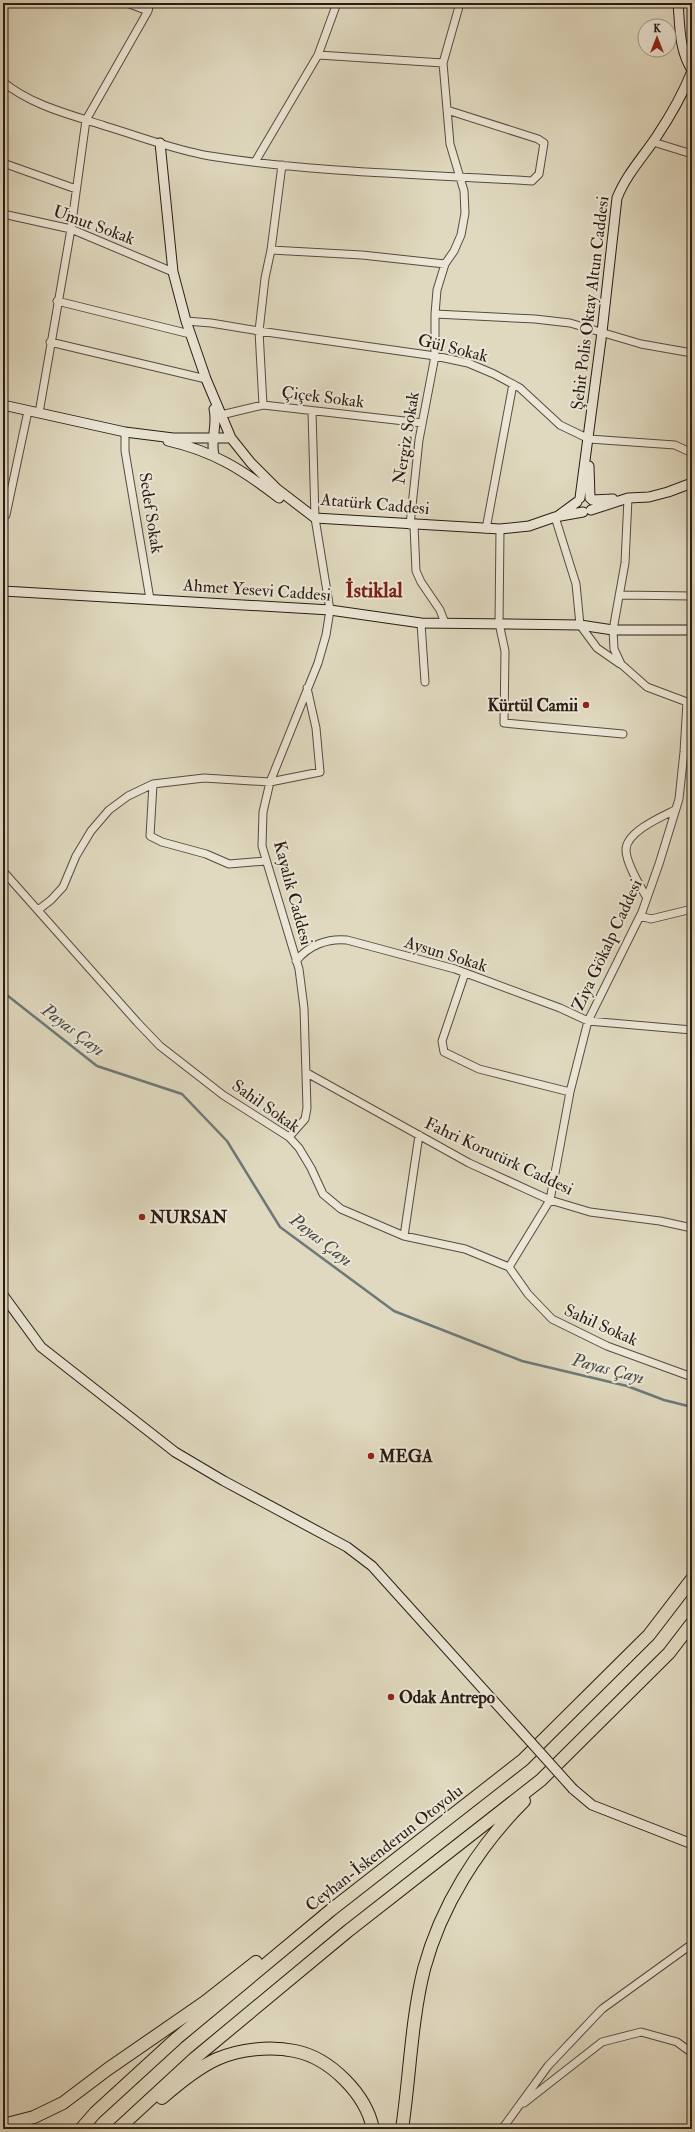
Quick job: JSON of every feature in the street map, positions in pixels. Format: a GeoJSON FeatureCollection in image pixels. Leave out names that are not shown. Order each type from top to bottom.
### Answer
{"type":"FeatureCollection","features":[{"type":"Feature","properties":{"kind":"highway","name":"Ceyhan-İskenderun Otoyolu"},"geometry":{"type":"LineString","coordinates":[[81,2129],[95,2113],[177,2038],[331,1910],[523,1760],[648,1635],[692,1579]]}},
{"type":"Feature","properties":{"kind":"highway"},"geometry":{"type":"LineString","coordinates":[[402,2129],[414,2026],[424,1970],[438,1930],[455,1894],[474,1862],[494,1834],[669,1653],[692,1623]]}},
{"type":"Feature","properties":{"kind":"highway"},"geometry":{"type":"LineString","coordinates":[[118,2129],[195,2058],[335,1941],[541,1780],[622,1701]]}},
{"type":"Feature","properties":{"kind":"highway"},"geometry":{"type":"LineString","coordinates":[[3,2125],[34,2117],[63,2103],[108,2069],[205,2002],[263,1956],[331,1910]]}},
{"type":"Feature","properties":{"kind":"highway"},"geometry":{"type":"LineString","coordinates":[[126,2129],[169,2092],[216,2059],[241,2052],[270,2048],[296,2051],[307,2055],[318,2060],[339,2075],[359,2096],[373,2129]]}},
{"type":"Feature","properties":{"kind":"street"},"geometry":{"type":"LineString","coordinates":[[127,3],[148,11]]}},
{"type":"Feature","properties":{"kind":"street"},"geometry":{"type":"LineString","coordinates":[[39,413],[57,301],[71,229],[86,120],[148,11],[150,3]]}},
{"type":"Feature","properties":{"kind":"street"},"geometry":{"type":"LineString","coordinates":[[255,162],[318,55],[337,3]]}},
{"type":"Feature","properties":{"kind":"street"},"geometry":{"type":"LineString","coordinates":[[318,55],[443,63],[460,3]]}},
{"type":"Feature","properties":{"kind":"street"},"geometry":{"type":"LineString","coordinates":[[678,3],[681,40],[685,59],[692,70]]}},
{"type":"Feature","properties":{"kind":"street","name":"Nergiz Sokak"},"geometry":{"type":"LineString","coordinates":[[443,63],[451,154],[461,176],[465,202],[461,235],[454,251],[445,264],[437,290],[435,314],[435,356],[422,423],[412,525],[416,572],[440,610],[445,624]]}},
{"type":"Feature","properties":{"kind":"street","name":"Şehit Polis Oktay Altun Caddesi"},"geometry":{"type":"LineString","coordinates":[[579,500],[589,439],[617,198],[623,183],[653,142],[683,94],[692,70]]}},
{"type":"Feature","properties":{"kind":"street"},"geometry":{"type":"LineString","coordinates":[[3,82],[17,93],[47,108],[160,143],[208,156],[282,165],[532,181],[539,174],[544,143],[538,139],[447,110]]}},
{"type":"Feature","properties":{"kind":"street"},"geometry":{"type":"LineString","coordinates":[[653,142],[692,154]]}},
{"type":"Feature","properties":{"kind":"street"},"geometry":{"type":"LineString","coordinates":[[160,143],[173,272],[186,321],[207,383],[216,424],[214,455]]}},
{"type":"Feature","properties":{"kind":"street"},"geometry":{"type":"LineString","coordinates":[[3,163],[76,189]]}},
{"type":"Feature","properties":{"kind":"street"},"geometry":{"type":"LineString","coordinates":[[263,405],[259,331],[264,278],[271,250],[282,165]]}},
{"type":"Feature","properties":{"kind":"street","name":"Umut Sokak"},"geometry":{"type":"LineString","coordinates":[[3,214],[71,229],[173,272]]}},
{"type":"Feature","properties":{"kind":"street"},"geometry":{"type":"LineString","coordinates":[[271,250],[362,255],[445,264]]}},
{"type":"Feature","properties":{"kind":"street"},"geometry":{"type":"LineString","coordinates":[[57,301],[190,334]]}},
{"type":"Feature","properties":{"kind":"street"},"geometry":{"type":"LineString","coordinates":[[435,314],[535,319],[570,324],[641,344],[692,353]]}},
{"type":"Feature","properties":{"kind":"street","name":"Gül Sokak"},"geometry":{"type":"LineString","coordinates":[[186,321],[211,323],[435,356],[468,363],[520,388],[560,425],[589,439],[675,445],[692,453]]}},
{"type":"Feature","properties":{"kind":"street"},"geometry":{"type":"LineString","coordinates":[[50,342],[207,383]]}},
{"type":"Feature","properties":{"kind":"street","name":"Atatürk Caddesi"},"geometry":{"type":"LineString","coordinates":[[207,383],[234,442],[251,463],[276,488],[315,518],[412,525],[500,529],[529,526],[555,517],[587,511],[628,498],[649,497],[692,483]]}},
{"type":"Feature","properties":{"kind":"street"},"geometry":{"type":"LineString","coordinates":[[486,528],[513,384]]}},
{"type":"Feature","properties":{"kind":"street"},"geometry":{"type":"LineString","coordinates":[[3,405],[176,443],[214,455],[248,474],[282,500],[315,518]]}},
{"type":"Feature","properties":{"kind":"street","name":"Çiçek Sokak"},"geometry":{"type":"LineString","coordinates":[[221,415],[263,405],[422,423]]}},
{"type":"Feature","properties":{"kind":"street"},"geometry":{"type":"LineString","coordinates":[[3,515],[6,515],[28,411]]}},
{"type":"Feature","properties":{"kind":"street","name":"Kayalık Caddesi"},"geometry":{"type":"LineString","coordinates":[[289,1138],[305,1119],[307,1074],[304,1008],[299,969],[262,846],[263,812],[270,782],[326,635],[330,610],[315,518],[312,411]]}},
{"type":"Feature","properties":{"kind":"street"},"geometry":{"type":"LineString","coordinates":[[125,432],[173,438],[214,438],[234,442],[234,460],[224,461]]}},
{"type":"Feature","properties":{"kind":"street","name":"Sedef Sokak"},"geometry":{"type":"LineString","coordinates":[[125,432],[125,451],[150,599]]}},
{"type":"Feature","properties":{"kind":"street","name":"Şehit Polis Oktay Altun Caddesi"},"geometry":{"type":"LineString","coordinates":[[589,439],[591,499]]}},
{"type":"Feature","properties":{"kind":"street"},"geometry":{"type":"LineString","coordinates":[[621,664],[614,649],[613,630],[625,563],[628,498],[591,499],[585,497],[555,517],[576,584],[580,625],[597,648],[621,664],[647,687],[689,702]]}},
{"type":"Feature","properties":{"kind":"street"},"geometry":{"type":"LineString","coordinates":[[579,500],[579,510],[587,511],[593,506],[591,499]]}},
{"type":"Feature","properties":{"kind":"street"},"geometry":{"type":"LineString","coordinates":[[500,529],[499,623],[505,651],[504,723],[622,734]]}},
{"type":"Feature","properties":{"kind":"street","name":"Ahmet Yesevi Caddesi"},"geometry":{"type":"LineString","coordinates":[[3,591],[330,610],[421,623],[580,625],[613,630],[692,630]]}},
{"type":"Feature","properties":{"kind":"street"},"geometry":{"type":"LineString","coordinates":[[620,595],[692,596]]}},
{"type":"Feature","properties":{"kind":"street"},"geometry":{"type":"LineString","coordinates":[[421,623],[425,682]]}},
{"type":"Feature","properties":{"kind":"street"},"geometry":{"type":"LineString","coordinates":[[38,910],[51,900],[63,887],[76,856],[91,832],[109,810],[128,796],[153,784],[204,778],[270,782],[320,772],[316,728],[307,688]]}},
{"type":"Feature","properties":{"kind":"street","name":"Ziya Gökalp Caddesi"},"geometry":{"type":"LineString","coordinates":[[550,1200],[570,1092],[588,1021],[640,916],[675,810],[682,776],[689,702]]}},
{"type":"Feature","properties":{"kind":"street"},"geometry":{"type":"LineString","coordinates":[[153,784],[150,836],[162,842],[206,854],[229,864],[266,861]]}},
{"type":"Feature","properties":{"kind":"street"},"geometry":{"type":"LineString","coordinates":[[647,898],[635,875],[626,850],[627,842],[638,831],[675,810]]}},
{"type":"Feature","properties":{"kind":"street","name":"Sahil Sokak"},"geometry":{"type":"LineString","coordinates":[[3,871],[160,1046],[223,1095],[289,1138],[299,1148],[307,1161],[323,1194],[341,1209],[404,1236],[465,1249],[509,1268],[528,1294],[552,1319],[607,1346],[692,1377]]}},
{"type":"Feature","properties":{"kind":"street"},"geometry":{"type":"LineString","coordinates":[[640,916],[651,919],[692,909]]}},
{"type":"Feature","properties":{"kind":"street","name":"Aysun Sokak"},"geometry":{"type":"LineString","coordinates":[[296,961],[308,950],[334,939],[364,944],[427,963],[455,969],[560,1008],[588,1021],[692,1030]]}},
{"type":"Feature","properties":{"kind":"street"},"geometry":{"type":"LineString","coordinates":[[465,973],[442,1041],[444,1052],[479,1069],[570,1092]]}},
{"type":"Feature","properties":{"kind":"street","name":"Fahri Korutürk Caddesi"},"geometry":{"type":"LineString","coordinates":[[307,1074],[469,1162],[567,1207],[590,1212],[660,1221],[692,1228]]}},
{"type":"Feature","properties":{"kind":"street"},"geometry":{"type":"LineString","coordinates":[[404,1236],[419,1135]]}},
{"type":"Feature","properties":{"kind":"street"},"geometry":{"type":"LineString","coordinates":[[509,1268],[550,1200]]}},
{"type":"Feature","properties":{"kind":"street"},"geometry":{"type":"LineString","coordinates":[[3,1295],[41,1347],[176,1452],[224,1481],[347,1547],[372,1566],[573,1789],[592,1804],[692,1844]]}},
{"type":"Feature","properties":{"kind":"street"},"geometry":{"type":"LineString","coordinates":[[502,2129],[548,2066],[602,2009],[692,1944]]}},
{"type":"Feature","properties":{"kind":"street"},"geometry":{"type":"LineString","coordinates":[[516,2109],[602,2042],[641,2032],[677,2042],[692,2053]]}},
{"type":"Feature","properties":{"kind":"waterway","name":"Payas Çayı"},"geometry":{"type":"LineString","coordinates":[[3,992],[97,1066],[182,1094],[227,1141],[280,1227],[394,1311],[522,1361],[627,1386],[664,1400],[692,1407]]}},
{"type":"Feature","properties":{"kind":"place","name":"Kürtül Camii"},"geometry":{"type":"Point","coordinates":[586,705]}},
{"type":"Feature","properties":{"kind":"place","name":"NURSAN"},"geometry":{"type":"Point","coordinates":[142,1217]}},
{"type":"Feature","properties":{"kind":"place","name":"MEGA"},"geometry":{"type":"Point","coordinates":[371,1456]}},
{"type":"Feature","properties":{"kind":"place","name":"Odak Antrepo"},"geometry":{"type":"Point","coordinates":[391,1697]}},
{"type":"Feature","properties":{"kind":"district","name":"İstiklal"},"geometry":{"type":"Point","coordinates":[374,590]}}]}
